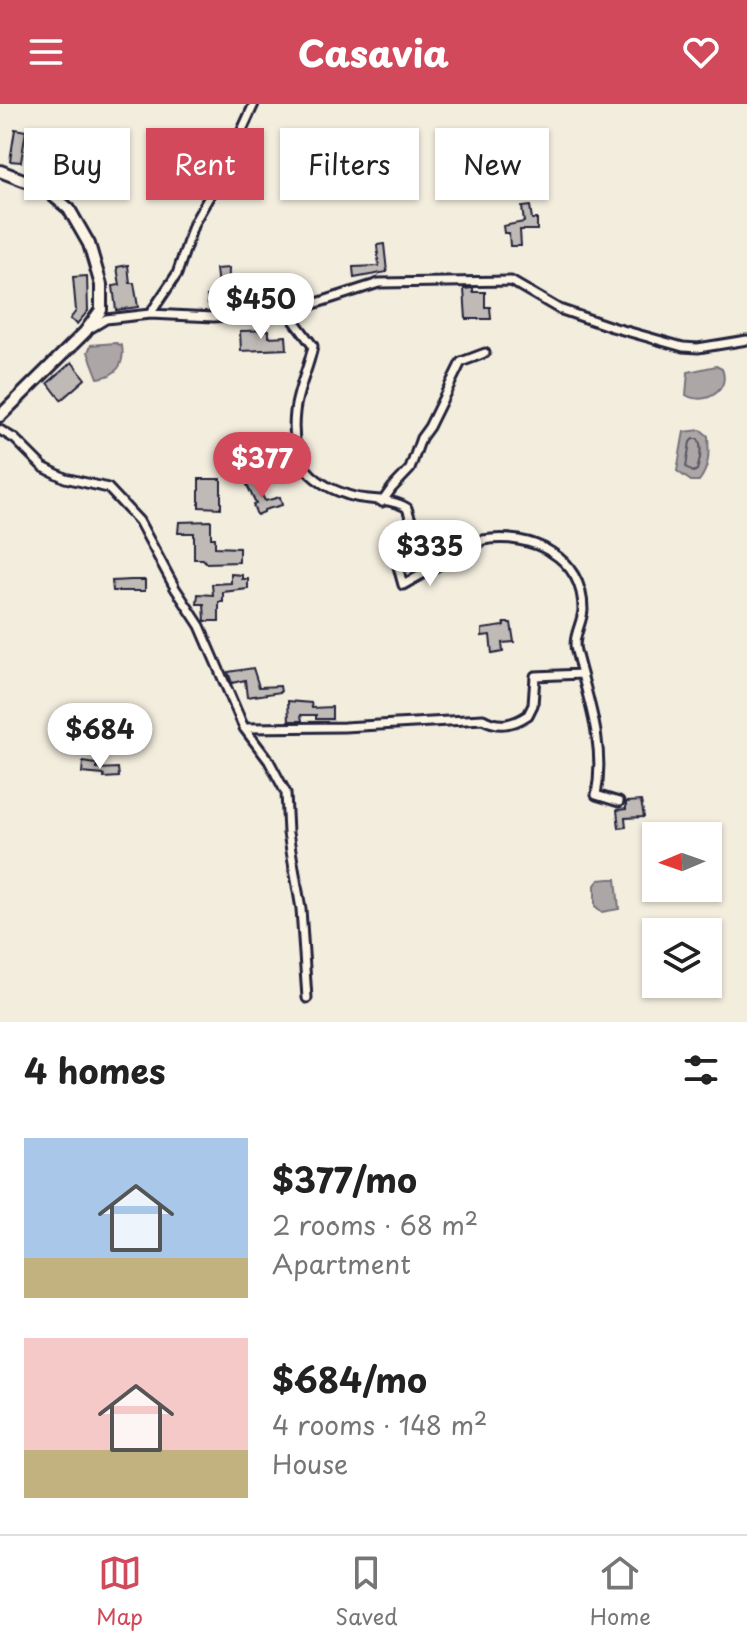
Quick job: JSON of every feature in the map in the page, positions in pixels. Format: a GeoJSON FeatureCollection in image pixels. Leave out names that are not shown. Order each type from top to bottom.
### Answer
{"type":"FeatureCollection","features":[{"type":"Feature","properties":{"kind":"main road"},"geometry":{"type":"LineString","coordinates":[[0,171],[44,188],[69,209],[89,244],[101,285],[101,310],[85,332],[0,416]]}},
{"type":"Feature","properties":{"kind":"street"},"geometry":{"type":"LineString","coordinates":[[150,314],[177,274],[194,223],[234,150],[254,104]]}},
{"type":"Feature","properties":{"kind":"street"},"geometry":{"type":"LineString","coordinates":[[85,332],[106,319],[150,314],[214,317],[287,311],[379,283],[511,281],[559,309],[683,347],[698,348],[747,340]]}},
{"type":"Feature","properties":{"kind":"street"},"geometry":{"type":"LineString","coordinates":[[287,311],[313,346],[295,411],[297,457],[315,480],[349,496],[400,503],[407,508],[411,520],[395,547],[394,555],[403,585],[483,540],[508,537],[563,559],[573,570],[583,612],[574,646],[601,762],[596,795],[619,802]]}},
{"type":"Feature","properties":{"kind":"street"},"geometry":{"type":"LineString","coordinates":[[382,502],[410,469],[421,438],[461,362],[485,353]]}},
{"type":"Feature","properties":{"kind":"street"},"geometry":{"type":"LineString","coordinates":[[0,430],[15,439],[43,467],[65,478],[108,488],[139,521],[175,588],[200,626],[244,728],[269,761],[286,793],[288,833],[301,909],[307,998]]}},
{"type":"Feature","properties":{"kind":"street"},"geometry":{"type":"LineString","coordinates":[[244,728],[344,727],[483,719],[494,725],[507,725],[528,715],[533,705],[535,676],[582,674]]}},
{"type":"Feature","properties":{"kind":"water"},"geometry":{"type":"Polygon","coordinates":[[[116,343],[122,346],[121,364],[115,372],[98,378],[88,352],[91,345],[116,343]]]}},
{"type":"Feature","properties":{"kind":"water"},"geometry":{"type":"Polygon","coordinates":[[[716,366],[722,369],[724,377],[719,390],[700,399],[686,395],[688,372],[716,366]]]}},
{"type":"Feature","properties":{"kind":"water"},"geometry":{"type":"Polygon","coordinates":[[[701,430],[708,436],[707,465],[699,481],[691,481],[677,471],[683,437],[684,432],[701,430]]]}},
{"type":"Feature","properties":{"kind":"water"},"geometry":{"type":"Polygon","coordinates":[[[616,879],[619,909],[602,912],[595,906],[595,885],[599,880],[616,879]]]}},
{"type":"Feature","properties":{"kind":"building"},"geometry":{"type":"Polygon","coordinates":[[[15,129],[24,131],[21,162],[10,161],[15,129]]]}},
{"type":"Feature","properties":{"kind":"building"},"geometry":{"type":"Polygon","coordinates":[[[530,206],[532,219],[537,219],[537,230],[520,230],[521,246],[510,246],[509,233],[504,233],[503,226],[524,222],[522,207],[530,206]]]}},
{"type":"Feature","properties":{"kind":"building"},"geometry":{"type":"Polygon","coordinates":[[[384,244],[387,272],[354,278],[353,267],[379,266],[377,245],[384,244]]]}},
{"type":"Feature","properties":{"kind":"building"},"geometry":{"type":"Polygon","coordinates":[[[128,265],[138,307],[116,310],[113,286],[120,285],[117,267],[128,265]]]}},
{"type":"Feature","properties":{"kind":"building"},"geometry":{"type":"Polygon","coordinates":[[[229,268],[228,303],[208,304],[207,296],[219,295],[216,269],[229,268]]]}},
{"type":"Feature","properties":{"kind":"building"},"geometry":{"type":"Polygon","coordinates":[[[87,276],[88,311],[77,324],[70,319],[76,311],[73,277],[87,276]]]}},
{"type":"Feature","properties":{"kind":"building"},"geometry":{"type":"Polygon","coordinates":[[[473,288],[473,292],[485,292],[485,307],[490,307],[491,319],[466,319],[464,289],[473,288]]]}},
{"type":"Feature","properties":{"kind":"building"},"geometry":{"type":"Polygon","coordinates":[[[269,330],[269,337],[286,336],[287,349],[241,351],[240,331],[269,330]]]}},
{"type":"Feature","properties":{"kind":"building"},"geometry":{"type":"Polygon","coordinates":[[[72,362],[85,379],[61,400],[48,383],[72,362]]]}},
{"type":"Feature","properties":{"kind":"building"},"geometry":{"type":"Polygon","coordinates":[[[199,479],[221,479],[221,508],[199,507],[199,479]]]}},
{"type":"Feature","properties":{"kind":"building"},"geometry":{"type":"Polygon","coordinates":[[[255,481],[265,501],[280,497],[282,505],[257,515],[253,505],[256,504],[247,485],[255,481]]]}},
{"type":"Feature","properties":{"kind":"building"},"geometry":{"type":"Polygon","coordinates":[[[211,521],[211,538],[215,538],[215,547],[239,548],[239,562],[206,563],[203,559],[194,559],[194,533],[178,533],[179,522],[211,521]]]}},
{"type":"Feature","properties":{"kind":"building"},"geometry":{"type":"Polygon","coordinates":[[[231,574],[248,579],[248,589],[223,592],[223,602],[219,602],[219,621],[205,621],[204,604],[197,604],[198,594],[213,595],[212,584],[231,583],[231,574]]]}},
{"type":"Feature","properties":{"kind":"building"},"geometry":{"type":"Polygon","coordinates":[[[145,580],[145,591],[113,591],[112,581],[145,580]]]}},
{"type":"Feature","properties":{"kind":"building"},"geometry":{"type":"Polygon","coordinates":[[[504,623],[511,623],[514,642],[502,643],[503,652],[492,654],[490,635],[482,636],[482,629],[504,626],[504,623]]]}},
{"type":"Feature","properties":{"kind":"building"},"geometry":{"type":"Polygon","coordinates":[[[253,668],[259,687],[280,686],[281,692],[247,697],[245,680],[232,683],[228,672],[253,668]]]}},
{"type":"Feature","properties":{"kind":"building"},"geometry":{"type":"Polygon","coordinates":[[[288,701],[311,703],[312,708],[332,707],[332,719],[301,715],[302,721],[289,721],[288,701]]]}},
{"type":"Feature","properties":{"kind":"building"},"geometry":{"type":"Polygon","coordinates":[[[83,762],[97,764],[97,769],[118,768],[119,777],[104,778],[104,775],[82,773],[83,762]]]}},
{"type":"Feature","properties":{"kind":"building"},"geometry":{"type":"Polygon","coordinates":[[[641,801],[644,817],[625,818],[626,827],[619,828],[617,810],[626,809],[626,802],[641,801]]]}}]}
